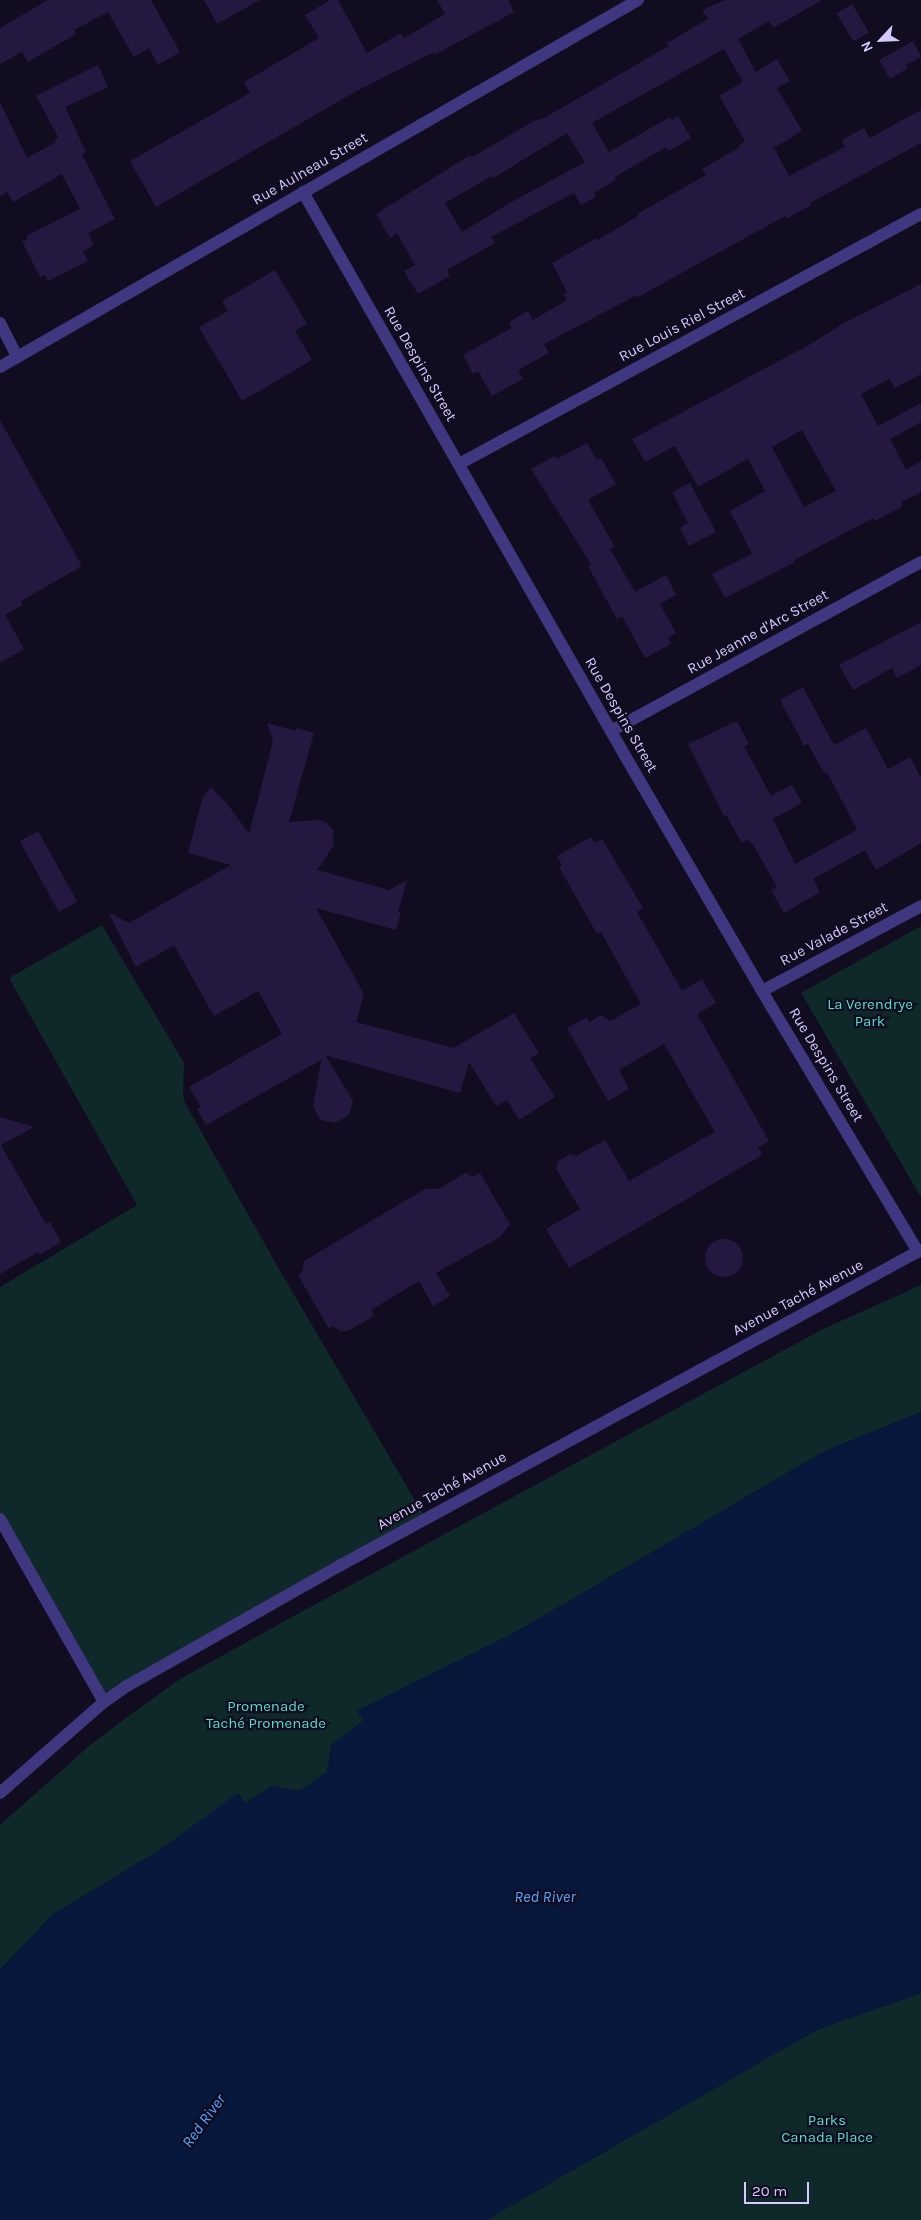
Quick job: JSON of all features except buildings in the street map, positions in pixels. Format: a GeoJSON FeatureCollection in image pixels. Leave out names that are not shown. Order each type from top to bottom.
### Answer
{"type":"FeatureCollection","features":[{"type":"Feature","properties":{"kind":"street","name":"Rue Aulneau Street"},"geometry":{"type":"LineString","coordinates":[[0,366],[638,0]]}},
{"type":"Feature","properties":{"kind":"street","name":"Rue Despins Street"},"geometry":{"type":"LineString","coordinates":[[303,192],[762,991],[920,1251]]}},
{"type":"Feature","properties":{"kind":"street","name":"Rue Louis Riel Street"},"geometry":{"type":"LineString","coordinates":[[459,464],[921,214]]}},
{"type":"Feature","properties":{"kind":"street"},"geometry":{"type":"LineString","coordinates":[[0,323],[17,357]]}},
{"type":"Feature","properties":{"kind":"street","name":"Rue Jeanne d'Arc Street"},"geometry":{"type":"LineString","coordinates":[[611,731],[921,562]]}},
{"type":"Feature","properties":{"kind":"street","name":"Rue Valade Street"},"geometry":{"type":"LineString","coordinates":[[762,991],[921,906]]}},
{"type":"Feature","properties":{"kind":"street","name":"Avenue Taché Avenue"},"geometry":{"type":"LineString","coordinates":[[0,1793],[104,1702],[127,1686],[235,1624],[920,1251]]}},
{"type":"Feature","properties":{"kind":"street"},"geometry":{"type":"LineString","coordinates":[[0,1519],[104,1702]]}},
{"type":"Feature","properties":{"kind":"green space"},"geometry":{"type":"Polygon","coordinates":[[[102,925],[184,1063],[183,1096],[185,1103],[279,1269],[426,1519],[104,1702],[0,1519],[0,1287],[137,1205],[9,978],[102,925]]]}},
{"type":"Feature","properties":{"kind":"green space","name":"La Verendrye Park"},"geometry":{"type":"Polygon","coordinates":[[[921,926],[921,1197],[801,993],[921,926]]]}},
{"type":"Feature","properties":{"kind":"green space","name":"Promenade Taché Promenade"},"geometry":{"type":"Polygon","coordinates":[[[921,1285],[921,1412],[823,1452],[516,1632],[357,1711],[364,1720],[332,1745],[327,1772],[300,1791],[272,1786],[245,1803],[238,1794],[161,1849],[52,1915],[0,1970],[0,1825],[89,1746],[123,1720],[180,1679],[303,1611],[823,1329],[921,1285]]]}},
{"type":"Feature","properties":{"kind":"green space","name":"Parks Canada Place"},"geometry":{"type":"Polygon","coordinates":[[[921,1993],[921,2220],[486,2220],[816,2030],[921,1993]]]}},
{"type":"Feature","properties":{"kind":"water","name":"Red River"},"geometry":{"type":"Polygon","coordinates":[[[921,1412],[921,1993],[816,2030],[486,2220],[0,2220],[0,1970],[52,1915],[161,1849],[238,1793],[245,1803],[272,1786],[300,1791],[327,1772],[331,1745],[364,1720],[357,1711],[516,1632],[823,1452],[921,1412]]]}}]}
